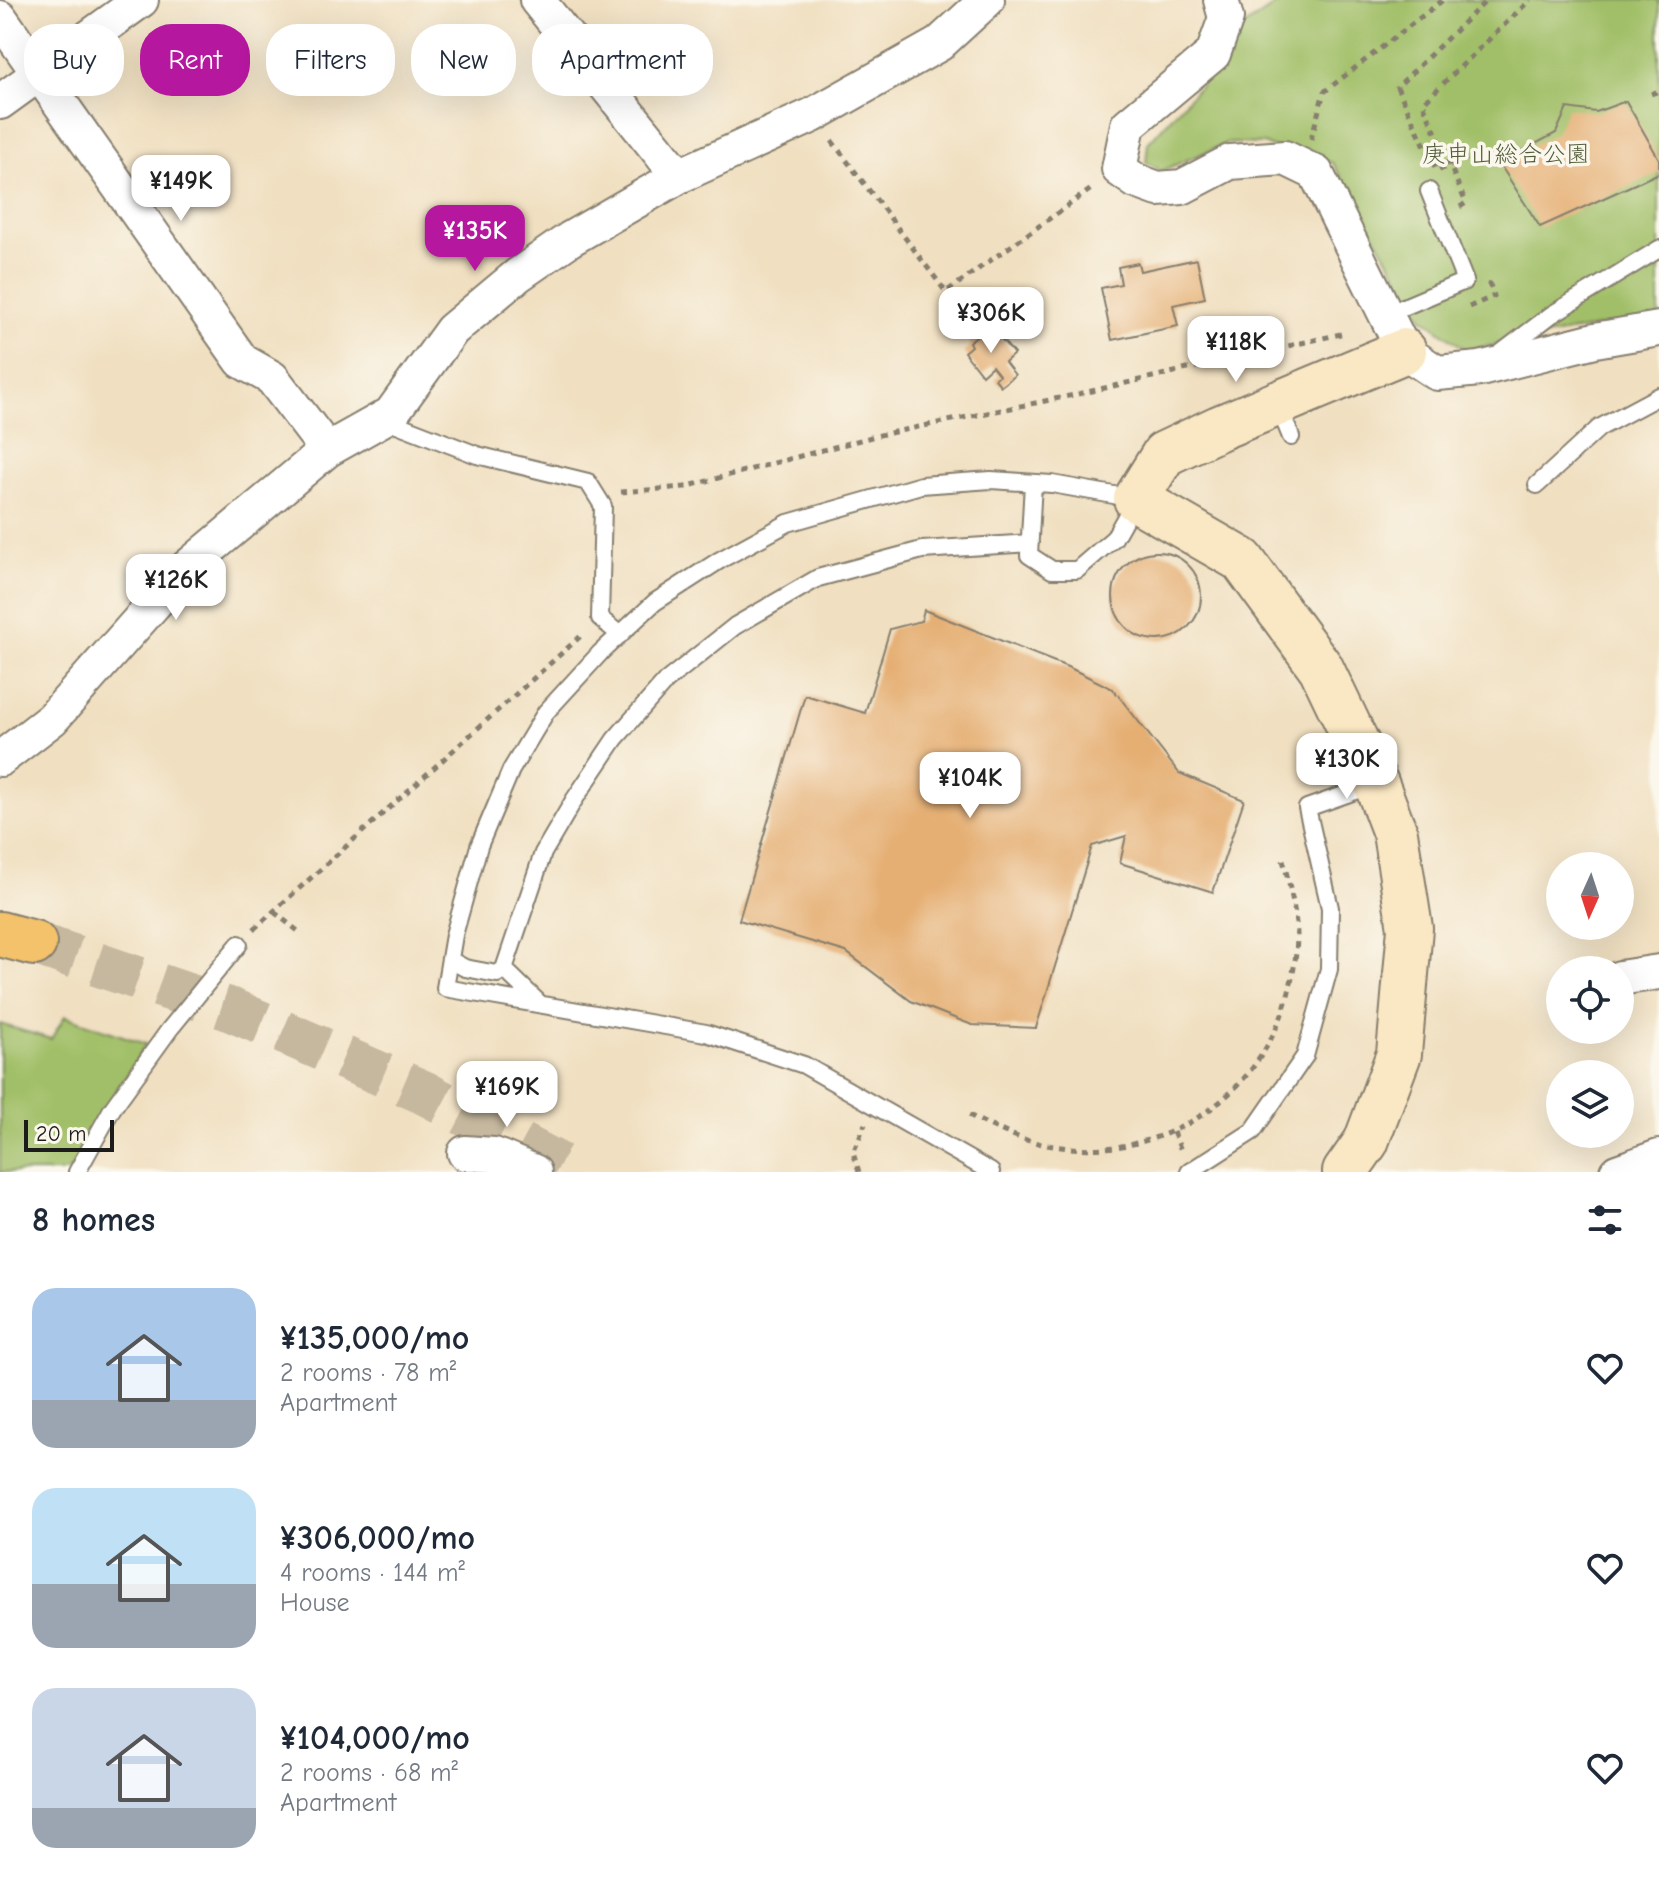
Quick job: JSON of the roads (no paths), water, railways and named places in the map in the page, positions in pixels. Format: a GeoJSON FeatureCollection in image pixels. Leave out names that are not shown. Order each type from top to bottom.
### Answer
{"type":"FeatureCollection","features":[{"type":"Feature","properties":{"kind":"street"},"geometry":{"type":"LineString","coordinates":[[108,24],[141,0]]}},
{"type":"Feature","properties":{"kind":"street"},"geometry":{"type":"LineString","coordinates":[[537,0],[679,176]]}},
{"type":"Feature","properties":{"kind":"street"},"geometry":{"type":"LineString","coordinates":[[0,759],[52,719],[184,570],[327,450],[391,414],[452,330],[518,275],[570,239],[679,176],[813,115],[939,44],[987,0]]}},
{"type":"Feature","properties":{"kind":"street"},"geometry":{"type":"LineString","coordinates":[[1221,0],[1226,18],[1213,54],[1128,125],[1119,169],[1136,181],[1158,189],[1182,187],[1230,162],[1285,158],[1316,173],[1396,333],[1437,373],[1480,369],[1595,340],[1659,329]]}},
{"type":"Feature","properties":{"kind":"street"},"geometry":{"type":"LineString","coordinates":[[0,18],[24,52]]}},
{"type":"Feature","properties":{"kind":"street"},"geometry":{"type":"LineString","coordinates":[[0,102],[24,85]]}},
{"type":"Feature","properties":{"kind":"street"},"geometry":{"type":"LineString","coordinates":[[55,96],[242,361],[272,378],[327,450]]}},
{"type":"Feature","properties":{"kind":"street"},"geometry":{"type":"LineString","coordinates":[[1345,1172],[1366,1142],[1399,1054],[1410,928],[1395,833],[1376,783],[1321,668],[1242,560],[1136,499],[1164,454],[1284,420],[1396,333]]}},
{"type":"Feature","properties":{"kind":"street"},"geometry":{"type":"LineString","coordinates":[[1634,976],[1659,972]]}},
{"type":"Feature","properties":{"kind":"street"},"geometry":{"type":"LineString","coordinates":[[465,1153],[494,1155],[534,1172]]}},
{"type":"Feature","properties":{"kind":"street"},"geometry":{"type":"LineString","coordinates":[[1617,1172],[1659,1157]]}},
{"type":"Feature","properties":{"kind":"lane"},"geometry":{"type":"LineString","coordinates":[[1396,333],[1465,281],[1429,191]]}},
{"type":"Feature","properties":{"kind":"lane"},"geometry":{"type":"LineString","coordinates":[[1480,369],[1551,315],[1659,249]]}},
{"type":"Feature","properties":{"kind":"lane"},"geometry":{"type":"LineString","coordinates":[[1537,485],[1599,428],[1659,396]]}},
{"type":"Feature","properties":{"kind":"lane"},"geometry":{"type":"LineString","coordinates":[[383,418],[477,455],[588,482],[603,506],[600,618],[620,635]]}},
{"type":"Feature","properties":{"kind":"lane"},"geometry":{"type":"LineString","coordinates":[[991,1172],[804,1065],[706,1033],[445,988],[454,935],[479,846],[511,770],[546,712],[655,602],[720,560],[788,523],[921,485],[991,480],[1033,483],[1136,499],[1114,538],[1077,570],[1052,570],[1029,555],[1033,483]]}},
{"type":"Feature","properties":{"kind":"lane"},"geometry":{"type":"LineString","coordinates":[[450,960],[465,968],[497,974],[504,969],[543,853],[615,739],[666,681],[735,626],[818,578],[922,550],[1030,543]]}},
{"type":"Feature","properties":{"kind":"lane"},"geometry":{"type":"LineString","coordinates":[[1189,1172],[1253,1131],[1305,1056],[1329,969],[1330,908],[1307,808],[1376,783]]}},
{"type":"Feature","properties":{"kind":"lane"},"geometry":{"type":"LineString","coordinates":[[77,1172],[112,1109],[169,1030],[239,944]]}},
{"type":"Feature","properties":{"kind":"lane"},"geometry":{"type":"LineString","coordinates":[[504,969],[540,1004]]}},
{"type":"Feature","properties":{"kind":"tunnel"},"geometry":{"type":"LineString","coordinates":[[34,943],[229,1009],[423,1092],[573,1172]]}},
{"type":"Feature","properties":{"kind":"park label","name":"庚申山総合公園"},"geometry":{"type":"Point","coordinates":[1506,154]}}]}
